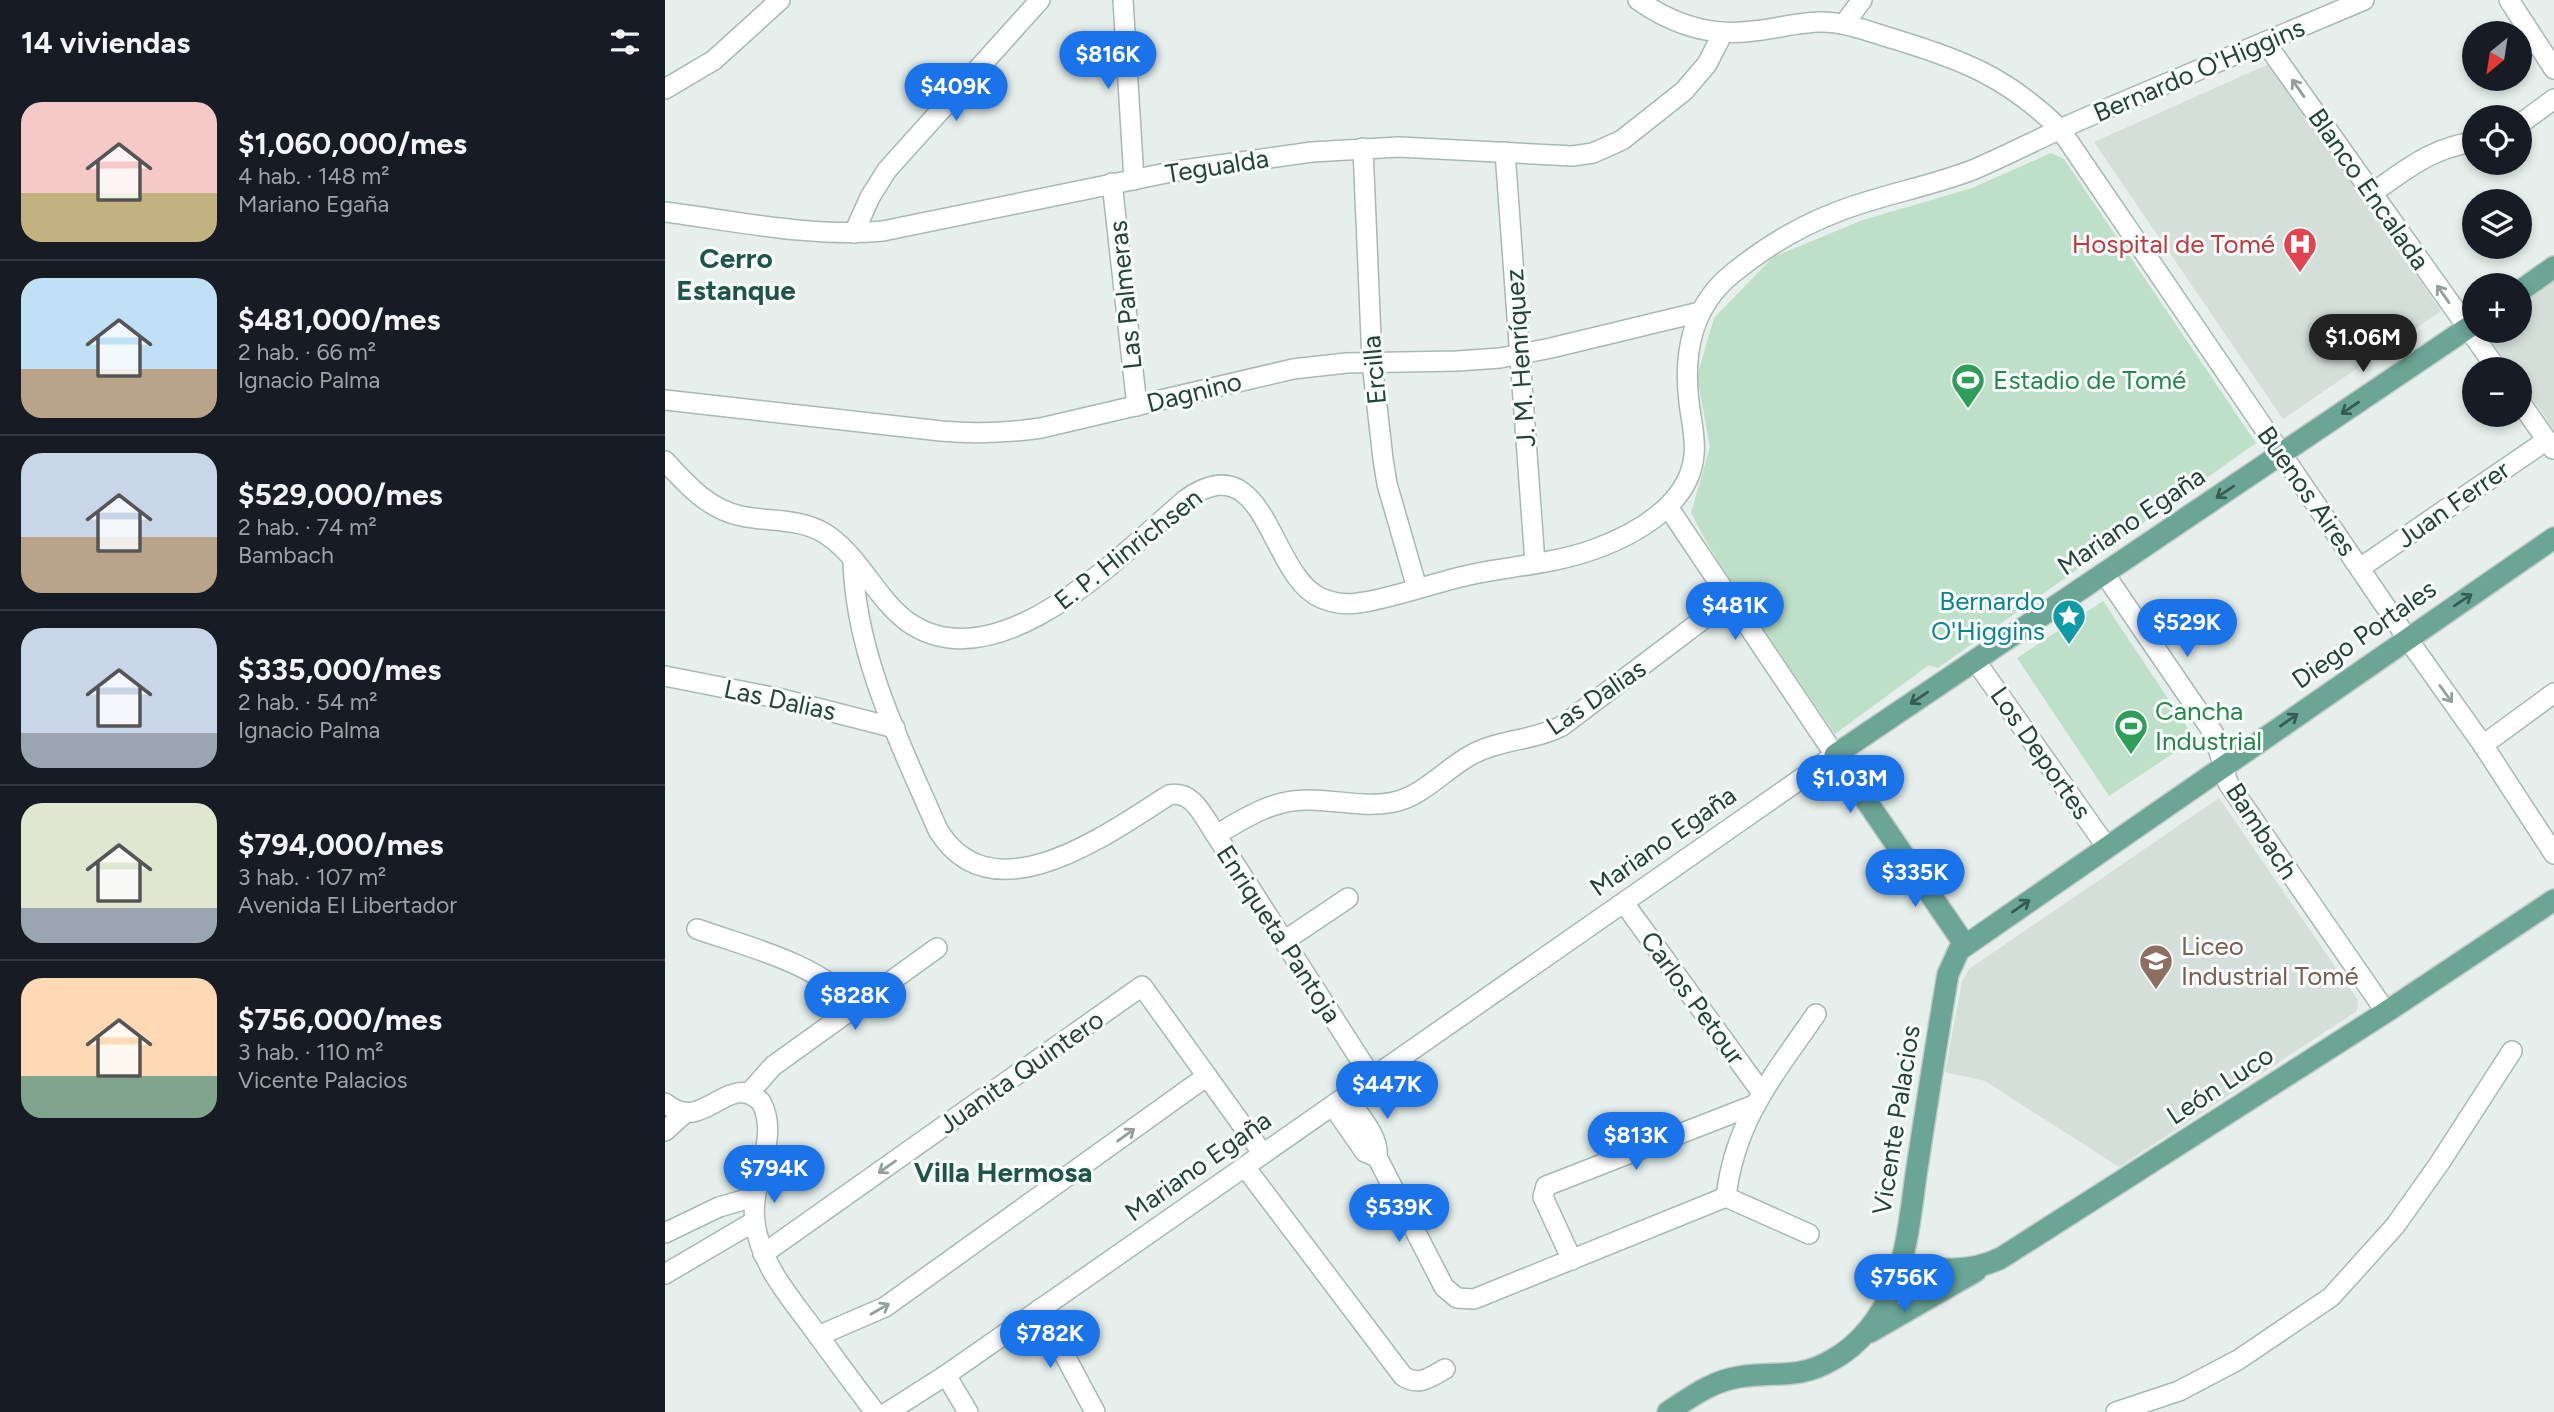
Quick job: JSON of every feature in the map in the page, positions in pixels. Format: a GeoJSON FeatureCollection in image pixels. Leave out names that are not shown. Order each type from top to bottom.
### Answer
{"type":"FeatureCollection","features":[{"type":"Feature","properties":{"kind":"main road"},"geometry":{"type":"LineString","coordinates":[[2532,283],[2554,267]]}},
{"type":"Feature","properties":{"kind":"main road","name":"Mariano Egaña"},"geometry":{"type":"LineString","coordinates":[[1835,755],[2462,332]]}},
{"type":"Feature","properties":{"kind":"main road","name":"Diego Portales"},"geometry":{"type":"LineString","coordinates":[[1965,944],[2554,538]]}},
{"type":"Feature","properties":{"kind":"main road"},"geometry":{"type":"LineString","coordinates":[[1835,755],[1965,944]]}},
{"type":"Feature","properties":{"kind":"main road","name":"León Luco"},"geometry":{"type":"LineString","coordinates":[[1901,1263],[1949,1269],[1985,1266],[2024,1245],[2386,1012],[2554,900]]}},
{"type":"Feature","properties":{"kind":"main road","name":"Vicente Palacios"},"geometry":{"type":"LineString","coordinates":[[1668,1412],[1727,1379],[1790,1375],[1818,1368],[1847,1351],[1860,1339],[1886,1302],[1901,1263],[1948,974],[1954,957],[1965,944]]}},
{"type":"Feature","properties":{"kind":"main road"},"geometry":{"type":"LineString","coordinates":[[1860,1339],[1985,1266]]}},
{"type":"Feature","properties":{"kind":"street"},"geometry":{"type":"LineString","coordinates":[[665,89],[714,60],[780,0]]}},
{"type":"Feature","properties":{"kind":"street"},"geometry":{"type":"LineString","coordinates":[[854,233],[870,197],[887,170],[1040,0]]}},
{"type":"Feature","properties":{"kind":"street","name":"Las Palmeras"},"geometry":{"type":"LineString","coordinates":[[1123,0],[1134,180]]}},
{"type":"Feature","properties":{"kind":"street","name":"Buenos Aires"},"geometry":{"type":"LineString","coordinates":[[1638,0],[1679,23],[1723,33],[1750,32],[1809,23],[1844,24],[1916,46],[1974,66],[2019,94],[2060,129],[2483,746],[2554,854]]}},
{"type":"Feature","properties":{"kind":"street"},"geometry":{"type":"LineString","coordinates":[[1844,24],[1862,0]]}},
{"type":"Feature","properties":{"kind":"street","name":"Bernardo O'Higgins"},"geometry":{"type":"LineString","coordinates":[[1668,506],[1683,489],[1694,457],[1687,359],[1691,335],[1700,312],[1731,275],[1773,244],[1814,222],[1864,202],[1921,188],[1962,174],[2060,129],[2364,0]]}},
{"type":"Feature","properties":{"kind":"street"},"geometry":{"type":"LineString","coordinates":[[2509,0],[2554,69]]}},
{"type":"Feature","properties":{"kind":"street","name":"Tegualda"},"geometry":{"type":"LineString","coordinates":[[665,212],[854,233],[883,231],[1112,183],[1262,157],[1363,148],[1583,155],[1613,145],[1660,112],[1684,91],[1707,64],[1723,33]]}},
{"type":"Feature","properties":{"kind":"street","name":"Blanco Encalada"},"geometry":{"type":"LineString","coordinates":[[2265,42],[2462,314]]}},
{"type":"Feature","properties":{"kind":"street"},"geometry":{"type":"LineString","coordinates":[[2532,115],[2554,99]]}},
{"type":"Feature","properties":{"kind":"street"},"geometry":{"type":"LineString","coordinates":[[2372,193],[2428,155],[2462,144]]}},
{"type":"Feature","properties":{"kind":"street","name":"Ercilla"},"geometry":{"type":"LineString","coordinates":[[1363,148],[1372,362],[1387,484],[1417,588]]}},
{"type":"Feature","properties":{"kind":"street","name":"J. M. Henríquez"},"geometry":{"type":"LineString","coordinates":[[1505,152],[1535,563]]}},
{"type":"Feature","properties":{"kind":"street","name":"Las Palmeras"},"geometry":{"type":"LineString","coordinates":[[1112,183],[1137,406]]}},
{"type":"Feature","properties":{"kind":"street","name":"Dagnino"},"geometry":{"type":"LineString","coordinates":[[665,400],[967,433],[1041,428],[1283,371],[1321,365],[1457,361],[1520,354],[1700,312]]}},
{"type":"Feature","properties":{"kind":"street","name":"Dagnino"},"geometry":{"type":"LineString","coordinates":[[665,393],[687,401]]}},
{"type":"Feature","properties":{"kind":"street"},"geometry":{"type":"LineString","coordinates":[[2532,419],[2550,445]]}},
{"type":"Feature","properties":{"kind":"street","name":"Juan Ferrer"},"geometry":{"type":"LineString","coordinates":[[2360,569],[2550,445]]}},
{"type":"Feature","properties":{"kind":"street","name":"E. P. Hinrichsen"},"geometry":{"type":"LineString","coordinates":[[665,461],[693,491],[719,509],[741,516],[803,524],[835,541],[908,622],[943,637],[972,638],[1015,626],[1053,609],[1101,573],[1192,495],[1208,488],[1225,485],[1242,490],[1253,501],[1271,529],[1289,568],[1313,594],[1335,602],[1357,603],[1475,574],[1556,560],[1597,548],[1627,534],[1668,506]]}},
{"type":"Feature","properties":{"kind":"street"},"geometry":{"type":"LineString","coordinates":[[1668,506],[1835,755]]}},
{"type":"Feature","properties":{"kind":"street"},"geometry":{"type":"LineString","coordinates":[[853,560],[855,603],[861,633],[895,728]]}},
{"type":"Feature","properties":{"kind":"street","name":"Bambach"},"geometry":{"type":"LineString","coordinates":[[2104,573],[2214,734],[2228,783],[2386,1012]]}},
{"type":"Feature","properties":{"kind":"street","name":"Las Dalias"},"geometry":{"type":"LineString","coordinates":[[1216,835],[1251,814],[1281,802],[1307,799],[1383,804],[1409,797],[1473,753],[1506,741],[1538,736],[1562,726],[1730,599]]}},
{"type":"Feature","properties":{"kind":"street","name":"Los Deportes"},"geometry":{"type":"LineString","coordinates":[[1975,660],[2106,846]]}},
{"type":"Feature","properties":{"kind":"street","name":"Las Dalias"},"geometry":{"type":"LineString","coordinates":[[665,676],[782,699],[895,728]]}},
{"type":"Feature","properties":{"kind":"street"},"geometry":{"type":"LineString","coordinates":[[2483,746],[2554,693]]}},
{"type":"Feature","properties":{"kind":"street","name":"Enriqueta Pantoja"},"geometry":{"type":"LineString","coordinates":[[895,728],[943,838],[961,856],[989,867],[1023,867],[1064,857],[1097,840],[1168,794],[1182,794],[1194,802],[1373,1078]]}},
{"type":"Feature","properties":{"kind":"street","name":"Mariano Egaña"},"geometry":{"type":"LineString","coordinates":[[888,1412],[946,1375],[1835,755]]}},
{"type":"Feature","properties":{"kind":"street"},"geometry":{"type":"LineString","coordinates":[[1284,941],[1348,898]]}},
{"type":"Feature","properties":{"kind":"street","name":"Carlos Petour"},"geometry":{"type":"LineString","coordinates":[[1624,903],[1758,1099]]}},
{"type":"Feature","properties":{"kind":"street"},"geometry":{"type":"LineString","coordinates":[[698,929],[769,955],[823,979],[838,988],[856,1006]]}},
{"type":"Feature","properties":{"kind":"street"},"geometry":{"type":"LineString","coordinates":[[750,1093],[773,1066],[937,948]]}},
{"type":"Feature","properties":{"kind":"street","name":"Juanita Quintero"},"geometry":{"type":"LineString","coordinates":[[763,1254],[1142,986],[1207,1076]]}},
{"type":"Feature","properties":{"kind":"street","name":"Carlos Petour"},"geometry":{"type":"LineString","coordinates":[[1726,1197],[1733,1155],[1758,1099],[1816,1014]]}},
{"type":"Feature","properties":{"kind":"street"},"geometry":{"type":"LineString","coordinates":[[2116,1412],[2179,1391],[2238,1360],[2331,1297],[2395,1226],[2439,1164],[2512,1051]]}},
{"type":"Feature","properties":{"kind":"street"},"geometry":{"type":"LineString","coordinates":[[818,1336],[885,1307],[1207,1076],[1263,1154]]}},
{"type":"Feature","properties":{"kind":"street"},"geometry":{"type":"LineString","coordinates":[[665,1103],[677,1111],[700,1112],[728,1094],[750,1093],[764,1106],[768,1129],[754,1197],[755,1221],[763,1254],[777,1281],[875,1412]]}},
{"type":"Feature","properties":{"kind":"street"},"geometry":{"type":"LineString","coordinates":[[1571,1260],[1543,1197],[1546,1186],[1758,1099]]}},
{"type":"Feature","properties":{"kind":"street"},"geometry":{"type":"LineString","coordinates":[[1340,1101],[1374,1139],[1378,1149],[1377,1157],[1444,1287],[1457,1298],[1474,1299],[1726,1197],[1809,1234]]}},
{"type":"Feature","properties":{"kind":"street"},"geometry":{"type":"LineString","coordinates":[[665,1131],[685,1113]]}},
{"type":"Feature","properties":{"kind":"street"},"geometry":{"type":"LineString","coordinates":[[1245,1167],[1403,1376],[1417,1382],[1445,1369]]}},
{"type":"Feature","properties":{"kind":"street"},"geometry":{"type":"LineString","coordinates":[[665,1233],[719,1207],[754,1197]]}},
{"type":"Feature","properties":{"kind":"street"},"geometry":{"type":"LineString","coordinates":[[665,1274],[755,1221]]}},
{"type":"Feature","properties":{"kind":"street"},"geometry":{"type":"LineString","coordinates":[[1040,1309],[1095,1412]]}},
{"type":"Feature","properties":{"kind":"street"},"geometry":{"type":"LineString","coordinates":[[946,1375],[968,1412]]}},
{"type":"Feature","properties":{"kind":"shaded area","name":"Hospital de Tomé"},"geometry":{"type":"Polygon","coordinates":[[[2271,63],[2441,311],[2283,419],[2094,142],[2271,63]]]}},
{"type":"Feature","properties":{"kind":"shaded area"},"geometry":{"type":"Polygon","coordinates":[[[2554,276],[2554,430],[2532,398],[2532,357],[2502,357],[2493,343],[2532,343],[2532,291],[2554,276]]]}},
{"type":"Feature","properties":{"kind":"shaded area","name":"Liceo Industrial Tomé"},"geometry":{"type":"Polygon","coordinates":[[[2219,798],[2358,1000],[2357,1011],[2119,1167],[1985,1081],[1945,1072],[1962,982],[1969,969],[2219,798]]]}},
{"type":"Feature","properties":{"kind":"green space","name":"Estadio de Tomé"},"geometry":{"type":"Polygon","coordinates":[[[2051,153],[2064,159],[2256,443],[1938,668],[1929,665],[1835,734],[1741,598],[1691,513],[1710,447],[1697,376],[1714,318],[1773,257],[1863,220],[1972,188],[2051,153]]]}},
{"type":"Feature","properties":{"kind":"green space"},"geometry":{"type":"Polygon","coordinates":[[[2103,601],[2195,739],[2109,796],[2017,658],[2103,601]]]}},
{"type":"Feature","properties":{"kind":"green space"},"geometry":{"type":"Polygon","coordinates":[[[1909,1277],[1944,1282],[1895,1311],[1909,1277]]]}},
{"type":"Feature","properties":{"kind":"place","name":"Hospital de Tomé"},"geometry":{"type":"Point","coordinates":[2300,274]}},
{"type":"Feature","properties":{"kind":"place","name":"Estadio de Tomé"},"geometry":{"type":"Point","coordinates":[1968,410]}},
{"type":"Feature","properties":{"kind":"place","name":"Bernardo O'Higgins"},"geometry":{"type":"Point","coordinates":[2069,646]}},
{"type":"Feature","properties":{"kind":"place","name":"Cancha Industrial"},"geometry":{"type":"Point","coordinates":[2131,756]}},
{"type":"Feature","properties":{"kind":"place","name":"Liceo Industrial Tomé"},"geometry":{"type":"Point","coordinates":[2156,991]}},
{"type":"Feature","properties":{"kind":"district","name":"Cerro Estanque"},"geometry":{"type":"Point","coordinates":[736,274]}},
{"type":"Feature","properties":{"kind":"district","name":"Villa Hermosa"},"geometry":{"type":"Point","coordinates":[1003,1172]}}]}
